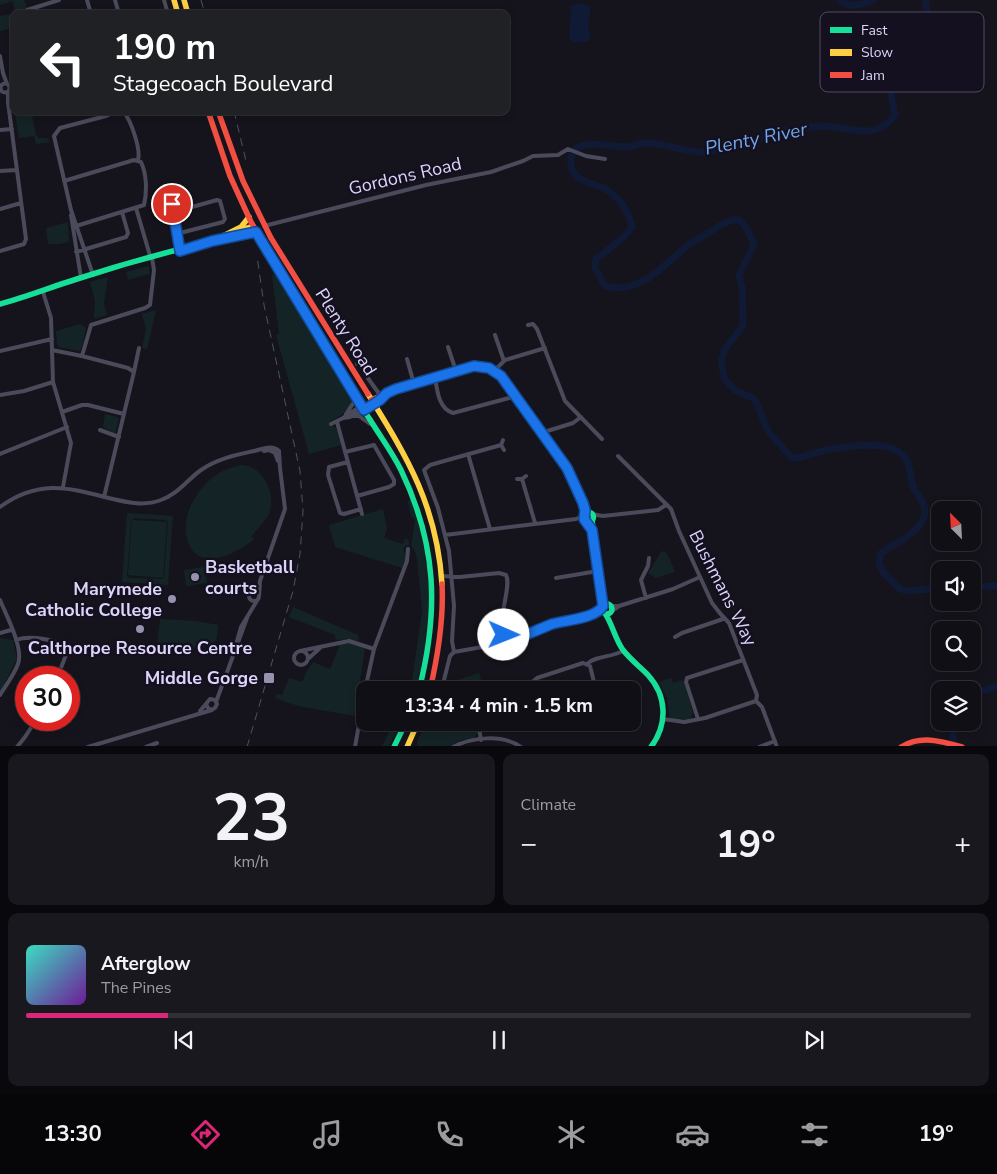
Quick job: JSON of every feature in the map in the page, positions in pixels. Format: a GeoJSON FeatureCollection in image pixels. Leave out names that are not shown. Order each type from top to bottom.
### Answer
{"type":"FeatureCollection","features":[{"type":"Feature","properties":{"kind":"main road","name":"Plenty Road"},"geometry":{"type":"LineString","coordinates":[[209,115],[230,173],[256,232],[401,468],[409,486],[426,534],[433,591],[432,630],[422,681]]}},
{"type":"Feature","properties":{"kind":"main road","name":"Plenty Road"},"geometry":{"type":"LineString","coordinates":[[219,115],[243,181],[264,226],[285,263],[405,455],[421,488],[435,530],[442,579],[442,634],[432,681]]}},
{"type":"Feature","properties":{"kind":"main road"},"geometry":{"type":"LineString","coordinates":[[214,240],[241,227],[249,217]]}},
{"type":"Feature","properties":{"kind":"main road","name":"Gordons Road"},"geometry":{"type":"LineString","coordinates":[[0,304],[43,292],[81,278],[180,251],[253,226],[264,226]]}},
{"type":"Feature","properties":{"kind":"main road","name":"Gordons Road"},"geometry":{"type":"LineString","coordinates":[[214,240],[256,232],[264,226]]}},
{"type":"Feature","properties":{"kind":"main road"},"geometry":{"type":"LineString","coordinates":[[363,408],[387,393],[456,371],[478,366],[496,371],[567,468],[589,517],[602,595],[616,640],[656,685],[662,699],[663,719],[661,730],[652,746]]}},
{"type":"Feature","properties":{"kind":"main road"},"geometry":{"type":"LineString","coordinates":[[394,746],[402,731]]}},
{"type":"Feature","properties":{"kind":"main road"},"geometry":{"type":"LineString","coordinates":[[399,746],[408,746],[414,731]]}},
{"type":"Feature","properties":{"kind":"main road"},"geometry":{"type":"LineString","coordinates":[[901,746],[918,739],[962,746]]}},
{"type":"Feature","properties":{"kind":"street"},"geometry":{"type":"LineString","coordinates":[[28,10],[58,0]]}},
{"type":"Feature","properties":{"kind":"street"},"geometry":{"type":"LineString","coordinates":[[0,56],[12,129],[26,242],[0,251]]}},
{"type":"Feature","properties":{"kind":"street"},"geometry":{"type":"LineString","coordinates":[[81,278],[76,252],[75,227],[64,181],[56,133],[69,127],[109,115]]}},
{"type":"Feature","properties":{"kind":"street"},"geometry":{"type":"LineString","coordinates":[[125,115],[128,118],[139,150],[138,160]]}},
{"type":"Feature","properties":{"kind":"street"},"geometry":{"type":"LineString","coordinates":[[0,130],[12,129]]}},
{"type":"Feature","properties":{"kind":"street","name":"Gordons Road"},"geometry":{"type":"LineString","coordinates":[[264,226],[491,172],[533,156],[558,155],[568,149],[605,159]]}},
{"type":"Feature","properties":{"kind":"street"},"geometry":{"type":"LineString","coordinates":[[64,181],[134,160],[142,162],[146,189],[144,205],[75,227]]}},
{"type":"Feature","properties":{"kind":"street"},"geometry":{"type":"LineString","coordinates":[[0,171],[17,170]]}},
{"type":"Feature","properties":{"kind":"street"},"geometry":{"type":"LineString","coordinates":[[174,212],[216,200],[220,201],[225,219],[223,222],[176,234]]}},
{"type":"Feature","properties":{"kind":"street"},"geometry":{"type":"LineString","coordinates":[[0,210],[21,203]]}},
{"type":"Feature","properties":{"kind":"street"},"geometry":{"type":"LineString","coordinates":[[172,204],[180,251]]}},
{"type":"Feature","properties":{"kind":"street"},"geometry":{"type":"LineString","coordinates":[[82,356],[91,325],[150,305],[154,268],[136,208]]}},
{"type":"Feature","properties":{"kind":"street"},"geometry":{"type":"LineString","coordinates":[[76,252],[126,238],[128,233],[122,212]]}},
{"type":"Feature","properties":{"kind":"street"},"geometry":{"type":"LineString","coordinates":[[75,227],[86,250],[93,275]]}},
{"type":"Feature","properties":{"kind":"street"},"geometry":{"type":"LineString","coordinates":[[43,292],[51,318],[53,382],[71,443],[63,487]]}},
{"type":"Feature","properties":{"kind":"street"},"geometry":{"type":"LineString","coordinates":[[528,325],[533,324],[537,328],[566,401],[602,439]]}},
{"type":"Feature","properties":{"kind":"street"},"geometry":{"type":"LineString","coordinates":[[495,335],[503,362]]}},
{"type":"Feature","properties":{"kind":"street"},"geometry":{"type":"LineString","coordinates":[[0,351],[52,339]]}},
{"type":"Feature","properties":{"kind":"street"},"geometry":{"type":"LineString","coordinates":[[448,347],[456,371]]}},
{"type":"Feature","properties":{"kind":"street"},"geometry":{"type":"LineString","coordinates":[[104,497],[139,348]]}},
{"type":"Feature","properties":{"kind":"street"},"geometry":{"type":"LineString","coordinates":[[496,371],[503,362],[545,348]]}},
{"type":"Feature","properties":{"kind":"street"},"geometry":{"type":"LineString","coordinates":[[52,350],[82,356],[133,371]]}},
{"type":"Feature","properties":{"kind":"street"},"geometry":{"type":"LineString","coordinates":[[407,358],[414,384]]}},
{"type":"Feature","properties":{"kind":"street","name":"Plenty Road"},"geometry":{"type":"LineString","coordinates":[[361,363],[364,374],[381,397]]}},
{"type":"Feature","properties":{"kind":"street"},"geometry":{"type":"LineString","coordinates":[[434,378],[443,407],[453,413],[507,399],[514,394]]}},
{"type":"Feature","properties":{"kind":"street"},"geometry":{"type":"LineString","coordinates":[[0,395],[24,391],[53,382]]}},
{"type":"Feature","properties":{"kind":"street"},"geometry":{"type":"LineString","coordinates":[[345,417],[357,397]]}},
{"type":"Feature","properties":{"kind":"street"},"geometry":{"type":"LineString","coordinates":[[62,412],[82,405],[88,405],[124,414]]}},
{"type":"Feature","properties":{"kind":"street"},"geometry":{"type":"LineString","coordinates":[[353,416],[363,408]]}},
{"type":"Feature","properties":{"kind":"street"},"geometry":{"type":"LineString","coordinates":[[331,424],[363,408]]}},
{"type":"Feature","properties":{"kind":"street"},"geometry":{"type":"LineString","coordinates":[[345,417],[360,417],[376,428]]}},
{"type":"Feature","properties":{"kind":"street"},"geometry":{"type":"LineString","coordinates":[[541,434],[573,423],[581,418]]}},
{"type":"Feature","properties":{"kind":"street"},"geometry":{"type":"LineString","coordinates":[[337,422],[362,512],[344,514],[340,513],[328,475],[329,467],[348,462]]}},
{"type":"Feature","properties":{"kind":"street"},"geometry":{"type":"LineString","coordinates":[[0,454],[67,427]]}},
{"type":"Feature","properties":{"kind":"street"},"geometry":{"type":"LineString","coordinates":[[100,430],[119,437]]}},
{"type":"Feature","properties":{"kind":"street"},"geometry":{"type":"LineString","coordinates":[[501,445],[503,440]]}},
{"type":"Feature","properties":{"kind":"street"},"geometry":{"type":"LineString","coordinates":[[345,452],[374,445],[394,480],[394,484],[389,487],[357,496]]}},
{"type":"Feature","properties":{"kind":"street"},"geometry":{"type":"LineString","coordinates":[[501,445],[504,450]]}},
{"type":"Feature","properties":{"kind":"street"},"geometry":{"type":"LineString","coordinates":[[454,652],[452,641],[454,606],[449,551],[438,508],[424,470],[430,465],[501,445]]}},
{"type":"Feature","properties":{"kind":"street"},"geometry":{"type":"LineString","coordinates":[[0,507],[17,497],[39,489],[63,487],[137,504],[157,501],[175,493],[202,470],[216,461],[235,454],[275,450],[280,468],[286,509],[260,581],[252,592],[249,612]]}},
{"type":"Feature","properties":{"kind":"street"},"geometry":{"type":"LineString","coordinates":[[468,454],[490,529]]}},
{"type":"Feature","properties":{"kind":"street","name":"Bushmans Way"},"geometry":{"type":"LineString","coordinates":[[618,456],[670,509],[712,603],[723,619],[730,624],[757,694],[756,701],[762,707],[777,746]]}},
{"type":"Feature","properties":{"kind":"street"},"geometry":{"type":"LineString","coordinates":[[517,479],[524,478],[535,524]]}},
{"type":"Feature","properties":{"kind":"street"},"geometry":{"type":"LineString","coordinates":[[445,535],[658,510],[666,504]]}},
{"type":"Feature","properties":{"kind":"street"},"geometry":{"type":"LineString","coordinates":[[367,681],[374,649],[407,560],[408,549]]}},
{"type":"Feature","properties":{"kind":"street"},"geometry":{"type":"LineString","coordinates":[[646,598],[641,580],[648,566],[649,558]]}},
{"type":"Feature","properties":{"kind":"street"},"geometry":{"type":"LineString","coordinates":[[556,578],[598,571]]}},
{"type":"Feature","properties":{"kind":"street"},"geometry":{"type":"LineString","coordinates":[[442,579],[499,573],[506,576],[508,581],[503,620],[506,638]]}},
{"type":"Feature","properties":{"kind":"street"},"geometry":{"type":"LineString","coordinates":[[444,681],[450,656],[454,652],[499,644],[506,638],[515,639],[554,627],[561,623],[646,598],[700,577]]}},
{"type":"Feature","properties":{"kind":"street"},"geometry":{"type":"LineString","coordinates":[[88,746],[196,713],[212,710],[216,707],[216,702],[246,619],[259,597],[260,581]]}},
{"type":"Feature","properties":{"kind":"street"},"geometry":{"type":"LineString","coordinates":[[252,592],[256,592],[259,597]]}},
{"type":"Feature","properties":{"kind":"street"},"geometry":{"type":"LineString","coordinates":[[250,598],[254,601],[259,597]]}},
{"type":"Feature","properties":{"kind":"street"},"geometry":{"type":"LineString","coordinates":[[0,600],[19,652],[19,662],[0,695]]}},
{"type":"Feature","properties":{"kind":"street"},"geometry":{"type":"LineString","coordinates":[[234,654],[238,634],[246,619]]}},
{"type":"Feature","properties":{"kind":"street"},"geometry":{"type":"LineString","coordinates":[[675,637],[723,619]]}},
{"type":"Feature","properties":{"kind":"street"},"geometry":{"type":"LineString","coordinates":[[0,633],[11,630]]}},
{"type":"Feature","properties":{"kind":"street"},"geometry":{"type":"LineString","coordinates":[[16,640],[26,636],[62,644],[67,648],[62,666]]}},
{"type":"Feature","properties":{"kind":"street"},"geometry":{"type":"LineString","coordinates":[[322,647],[312,653],[302,665],[295,663],[294,655],[300,650],[322,647],[341,641],[352,641],[374,649]]}},
{"type":"Feature","properties":{"kind":"street"},"geometry":{"type":"LineString","coordinates":[[535,681],[537,678],[576,666],[588,665],[623,648]]}},
{"type":"Feature","properties":{"kind":"street"},"geometry":{"type":"LineString","coordinates":[[300,650],[306,652],[308,660]]}},
{"type":"Feature","properties":{"kind":"street"},"geometry":{"type":"LineString","coordinates":[[698,719],[687,683],[688,678],[743,660]]}},
{"type":"Feature","properties":{"kind":"street"},"geometry":{"type":"LineString","coordinates":[[588,665],[593,681]]}},
{"type":"Feature","properties":{"kind":"street"},"geometry":{"type":"LineString","coordinates":[[196,713],[203,709],[207,701],[222,688]]}},
{"type":"Feature","properties":{"kind":"street"},"geometry":{"type":"LineString","coordinates":[[210,698],[216,702]]}},
{"type":"Feature","properties":{"kind":"street"},"geometry":{"type":"LineString","coordinates":[[663,719],[681,722],[698,719],[756,701]]}},
{"type":"Feature","properties":{"kind":"street"},"geometry":{"type":"LineString","coordinates":[[206,704],[212,710]]}},
{"type":"Feature","properties":{"kind":"street"},"geometry":{"type":"LineString","coordinates":[[17,746],[29,731]]}},
{"type":"Feature","properties":{"kind":"street"},"geometry":{"type":"LineString","coordinates":[[355,746],[358,731]]}},
{"type":"Feature","properties":{"kind":"street"},"geometry":{"type":"LineString","coordinates":[[480,731],[481,740]]}},
{"type":"Feature","properties":{"kind":"street"},"geometry":{"type":"LineString","coordinates":[[453,746],[467,741],[503,739],[521,746]]}},
{"type":"Feature","properties":{"kind":"street"},"geometry":{"type":"LineString","coordinates":[[106,741],[108,746]]}},
{"type":"Feature","properties":{"kind":"street"},"geometry":{"type":"LineString","coordinates":[[759,746],[775,742]]}},
{"type":"Feature","properties":{"kind":"street"},"geometry":{"type":"LineString","coordinates":[[146,746],[157,743]]}},
{"type":"Feature","properties":{"kind":"shaded area"},"geometry":{"type":"Polygon","coordinates":[[[0,0],[24,0],[27,8],[24,10],[14,10],[13,1],[0,5],[0,0]]]}},
{"type":"Feature","properties":{"kind":"shaded area"},"geometry":{"type":"Polygon","coordinates":[[[10,14],[10,29],[0,31],[0,16],[10,14]]]}},
{"type":"Feature","properties":{"kind":"shaded area"},"geometry":{"type":"Polygon","coordinates":[[[15,115],[32,115],[36,135],[39,138],[47,138],[50,142],[36,144],[34,136],[19,138],[15,115]]]}},
{"type":"Feature","properties":{"kind":"shaded area"},"geometry":{"type":"Polygon","coordinates":[[[68,222],[69,242],[48,244],[46,228],[68,222]]]}},
{"type":"Feature","properties":{"kind":"shaded area"},"geometry":{"type":"Polygon","coordinates":[[[148,266],[149,274],[128,280],[126,272],[148,266]]]}},
{"type":"Feature","properties":{"kind":"shaded area"},"geometry":{"type":"Polygon","coordinates":[[[274,274],[354,399],[343,414],[329,422],[330,425],[336,428],[341,445],[309,454],[276,335],[279,334],[272,275],[274,274]]]}},
{"type":"Feature","properties":{"kind":"shaded area"},"geometry":{"type":"Polygon","coordinates":[[[108,277],[104,304],[107,315],[94,319],[95,301],[90,282],[108,277]]]}},
{"type":"Feature","properties":{"kind":"shaded area"},"geometry":{"type":"Polygon","coordinates":[[[156,310],[147,349],[142,348],[146,329],[142,314],[156,310]]]}},
{"type":"Feature","properties":{"kind":"shaded area"},"geometry":{"type":"Polygon","coordinates":[[[80,324],[86,328],[81,350],[59,347],[56,331],[80,324]]]}},
{"type":"Feature","properties":{"kind":"shaded area"},"geometry":{"type":"Polygon","coordinates":[[[105,414],[119,419],[115,433],[103,427],[105,414]]]}},
{"type":"Feature","properties":{"kind":"shaded area"},"geometry":{"type":"Polygon","coordinates":[[[241,465],[249,466],[256,470],[266,482],[271,498],[269,514],[252,536],[254,539],[247,545],[218,558],[199,556],[192,550],[187,539],[186,530],[186,520],[193,502],[198,493],[212,478],[224,470],[241,465]]]}},
{"type":"Feature","properties":{"kind":"shaded area"},"geometry":{"type":"Polygon","coordinates":[[[411,500],[424,548],[429,595],[426,642],[417,681],[412,681],[422,611],[417,559],[411,546],[415,521],[411,517],[408,501],[411,500]]]}},
{"type":"Feature","properties":{"kind":"shaded area"},"geometry":{"type":"Polygon","coordinates":[[[383,509],[387,529],[384,538],[403,544],[405,538],[409,540],[409,545],[403,549],[406,558],[402,568],[335,547],[329,525],[383,509]]]}},
{"type":"Feature","properties":{"kind":"shaded area"},"geometry":{"type":"Polygon","coordinates":[[[127,513],[173,516],[168,585],[122,582],[127,513]],[[134,518],[131,521],[127,576],[130,578],[163,579],[168,522],[165,520],[134,518]]]}},
{"type":"Feature","properties":{"kind":"shaded area"},"geometry":{"type":"Polygon","coordinates":[[[132,520],[167,522],[163,578],[128,575],[132,520]]]}},
{"type":"Feature","properties":{"kind":"shaded area"},"geometry":{"type":"Polygon","coordinates":[[[664,551],[668,555],[675,572],[656,578],[648,573],[661,552],[664,551]]]}},
{"type":"Feature","properties":{"kind":"shaded area","name":"Basketball courts"},"geometry":{"type":"Polygon","coordinates":[[[204,567],[207,583],[186,586],[184,570],[204,567]]]}},
{"type":"Feature","properties":{"kind":"shaded area"},"geometry":{"type":"Polygon","coordinates":[[[293,607],[358,635],[359,641],[349,639],[336,640],[335,635],[289,617],[293,607]]]}},
{"type":"Feature","properties":{"kind":"shaded area"},"geometry":{"type":"Polygon","coordinates":[[[160,619],[196,621],[218,625],[217,638],[205,647],[157,646],[160,619]]]}},
{"type":"Feature","properties":{"kind":"shaded area"},"geometry":{"type":"Polygon","coordinates":[[[0,638],[13,640],[17,659],[0,692],[0,638]]]}},
{"type":"Feature","properties":{"kind":"shaded area"},"geometry":{"type":"Polygon","coordinates":[[[350,643],[365,647],[360,681],[356,681],[355,716],[298,706],[275,698],[276,694],[282,695],[289,678],[302,682],[313,662],[330,669],[339,647],[338,645],[350,643]]]}},
{"type":"Feature","properties":{"kind":"shaded area"},"geometry":{"type":"Polygon","coordinates":[[[479,673],[481,681],[454,681],[479,673]]]}},
{"type":"Feature","properties":{"kind":"shaded area"},"geometry":{"type":"Polygon","coordinates":[[[671,678],[673,683],[681,680],[684,682],[693,713],[690,719],[671,719],[669,715],[667,698],[659,682],[671,678]]]}},
{"type":"Feature","properties":{"kind":"shaded area"},"geometry":{"type":"Polygon","coordinates":[[[390,731],[397,731],[389,746],[382,746],[390,731]]]}},
{"type":"Feature","properties":{"kind":"shaded area"},"geometry":{"type":"Polygon","coordinates":[[[422,731],[478,731],[478,733],[474,738],[462,740],[448,746],[417,746],[422,731]]]}},
{"type":"Feature","properties":{"kind":"water"},"geometry":{"type":"Polygon","coordinates":[[[579,3],[591,6],[588,27],[591,35],[588,41],[574,43],[569,38],[571,6],[579,3]]]}},
{"type":"Feature","properties":{"kind":"waterway","name":"Plenty River"},"geometry":{"type":"LineString","coordinates":[[840,0],[851,5],[860,5],[873,0]]}},
{"type":"Feature","properties":{"kind":"waterway","name":"Plenty River"},"geometry":{"type":"LineString","coordinates":[[925,0],[927,12]]}},
{"type":"Feature","properties":{"kind":"waterway","name":"Plenty River"},"geometry":{"type":"LineString","coordinates":[[891,92],[895,115],[887,124],[879,129],[861,131],[822,126],[787,130],[769,134],[740,145],[726,146],[707,152],[647,143],[625,147],[585,145],[574,151],[571,158],[571,166],[578,177],[602,187],[616,197],[631,221],[632,227],[624,237],[596,259],[595,268],[605,286],[618,288],[640,283],[660,270],[687,246],[719,226],[737,219],[743,224],[748,230],[754,245],[739,275],[742,287],[743,323],[725,349],[721,362],[725,380],[736,391],[753,398],[768,431],[791,457],[798,458],[836,448],[866,445],[893,449],[905,457],[914,489],[925,509],[924,517],[916,530],[881,553],[879,563],[883,572],[900,589],[907,591],[931,589]]}},
{"type":"Feature","properties":{"kind":"waterway","name":"Plenty River"},"geometry":{"type":"LineString","coordinates":[[981,587],[997,586]]}},
{"type":"Feature","properties":{"kind":"waterway","name":"Plenty River"},"geometry":{"type":"LineString","coordinates":[[981,692],[997,686]]}},
{"type":"Feature","properties":{"kind":"waterway","name":"Plenty River"},"geometry":{"type":"LineString","coordinates":[[953,731],[953,746]]}},
{"type":"Feature","properties":{"kind":"railway"},"geometry":{"type":"LineString","coordinates":[[201,0],[204,10]]}},
{"type":"Feature","properties":{"kind":"railway"},"geometry":{"type":"LineString","coordinates":[[235,115],[246,161]]}},
{"type":"Feature","properties":{"kind":"railway"},"geometry":{"type":"LineString","coordinates":[[247,746],[293,591],[300,554],[303,511],[300,471],[264,305],[257,256]]}},
{"type":"Feature","properties":{"kind":"traffic: fast"},"geometry":{"type":"LineString","coordinates":[[0,304],[143,259],[256,232]]}},
{"type":"Feature","properties":{"kind":"traffic: fast"},"geometry":{"type":"LineString","coordinates":[[347,382],[401,470],[422,525],[428,552],[432,605],[430,633],[421,681]]}},
{"type":"Feature","properties":{"kind":"traffic: fast"},"geometry":{"type":"LineString","coordinates":[[374,405],[387,393]]}},
{"type":"Feature","properties":{"kind":"traffic: fast"},"geometry":{"type":"LineString","coordinates":[[527,412],[554,449],[568,473],[575,486],[585,515]]}},
{"type":"Feature","properties":{"kind":"traffic: fast"},"geometry":{"type":"LineString","coordinates":[[589,513],[593,517],[589,521],[585,517],[589,513]]}},
{"type":"Feature","properties":{"kind":"traffic: fast"},"geometry":{"type":"LineString","coordinates":[[592,520],[603,606]]}},
{"type":"Feature","properties":{"kind":"traffic: fast"},"geometry":{"type":"LineString","coordinates":[[605,604],[609,604],[612,609],[611,613],[605,614],[602,611],[602,607],[605,604]]}},
{"type":"Feature","properties":{"kind":"traffic: fast"},"geometry":{"type":"LineString","coordinates":[[606,615],[623,650],[648,675],[659,692],[662,701],[663,720],[657,738],[652,746]]}},
{"type":"Feature","properties":{"kind":"traffic: fast"},"geometry":{"type":"LineString","coordinates":[[394,746],[402,731]]}},
{"type":"Feature","properties":{"kind":"traffic: slow"},"geometry":{"type":"LineString","coordinates":[[174,0],[177,10]]}},
{"type":"Feature","properties":{"kind":"traffic: slow"},"geometry":{"type":"LineString","coordinates":[[184,0],[187,10]]}},
{"type":"Feature","properties":{"kind":"traffic: slow"},"geometry":{"type":"LineString","coordinates":[[223,236],[241,227],[249,217]]}},
{"type":"Feature","properties":{"kind":"traffic: slow"},"geometry":{"type":"LineString","coordinates":[[235,232],[253,226]]}},
{"type":"Feature","properties":{"kind":"traffic: slow"},"geometry":{"type":"LineString","coordinates":[[368,394],[408,462],[427,507],[439,556],[442,584]]}},
{"type":"Feature","properties":{"kind":"traffic: slow"},"geometry":{"type":"LineString","coordinates":[[407,746],[414,731]]}},
{"type":"Feature","properties":{"kind":"traffic: jam"},"geometry":{"type":"LineString","coordinates":[[209,115],[230,176],[251,222],[347,382]]}},
{"type":"Feature","properties":{"kind":"traffic: jam"},"geometry":{"type":"LineString","coordinates":[[219,115],[243,181],[271,238],[368,394]]}},
{"type":"Feature","properties":{"kind":"traffic: jam"},"geometry":{"type":"LineString","coordinates":[[371,400],[396,389],[470,367],[480,366],[497,373],[510,387],[527,412]]}},
{"type":"Feature","properties":{"kind":"traffic: jam"},"geometry":{"type":"LineString","coordinates":[[432,681],[440,637],[442,584]]}},
{"type":"Feature","properties":{"kind":"traffic: jam"},"geometry":{"type":"LineString","coordinates":[[903,746],[924,740],[939,741],[958,746]]}},
{"type":"Feature","properties":{"kind":"place","name":"Basketball courts"},"geometry":{"type":"Point","coordinates":[195,577]}},
{"type":"Feature","properties":{"kind":"place","name":"Marymede Catholic College"},"geometry":{"type":"Point","coordinates":[172,599]}},
{"type":"Feature","properties":{"kind":"place","name":"Calthorpe Resource Centre"},"geometry":{"type":"Point","coordinates":[140,629]}},
{"type":"Feature","properties":{"kind":"place","name":"Middle Gorge"},"geometry":{"type":"Point","coordinates":[269,678]}},
{"type":"Feature","properties":{"kind":"route"},"geometry":{"type":"LineString","coordinates":[[172,204],[180,251],[212,241],[256,232],[364,410],[387,393],[396,389],[474,366],[483,366],[495,370],[501,376],[522,408],[567,468],[575,483],[585,510],[584,519],[590,525],[594,535],[603,606],[592,614],[552,624],[515,639],[508,639],[504,635]]}}]}
